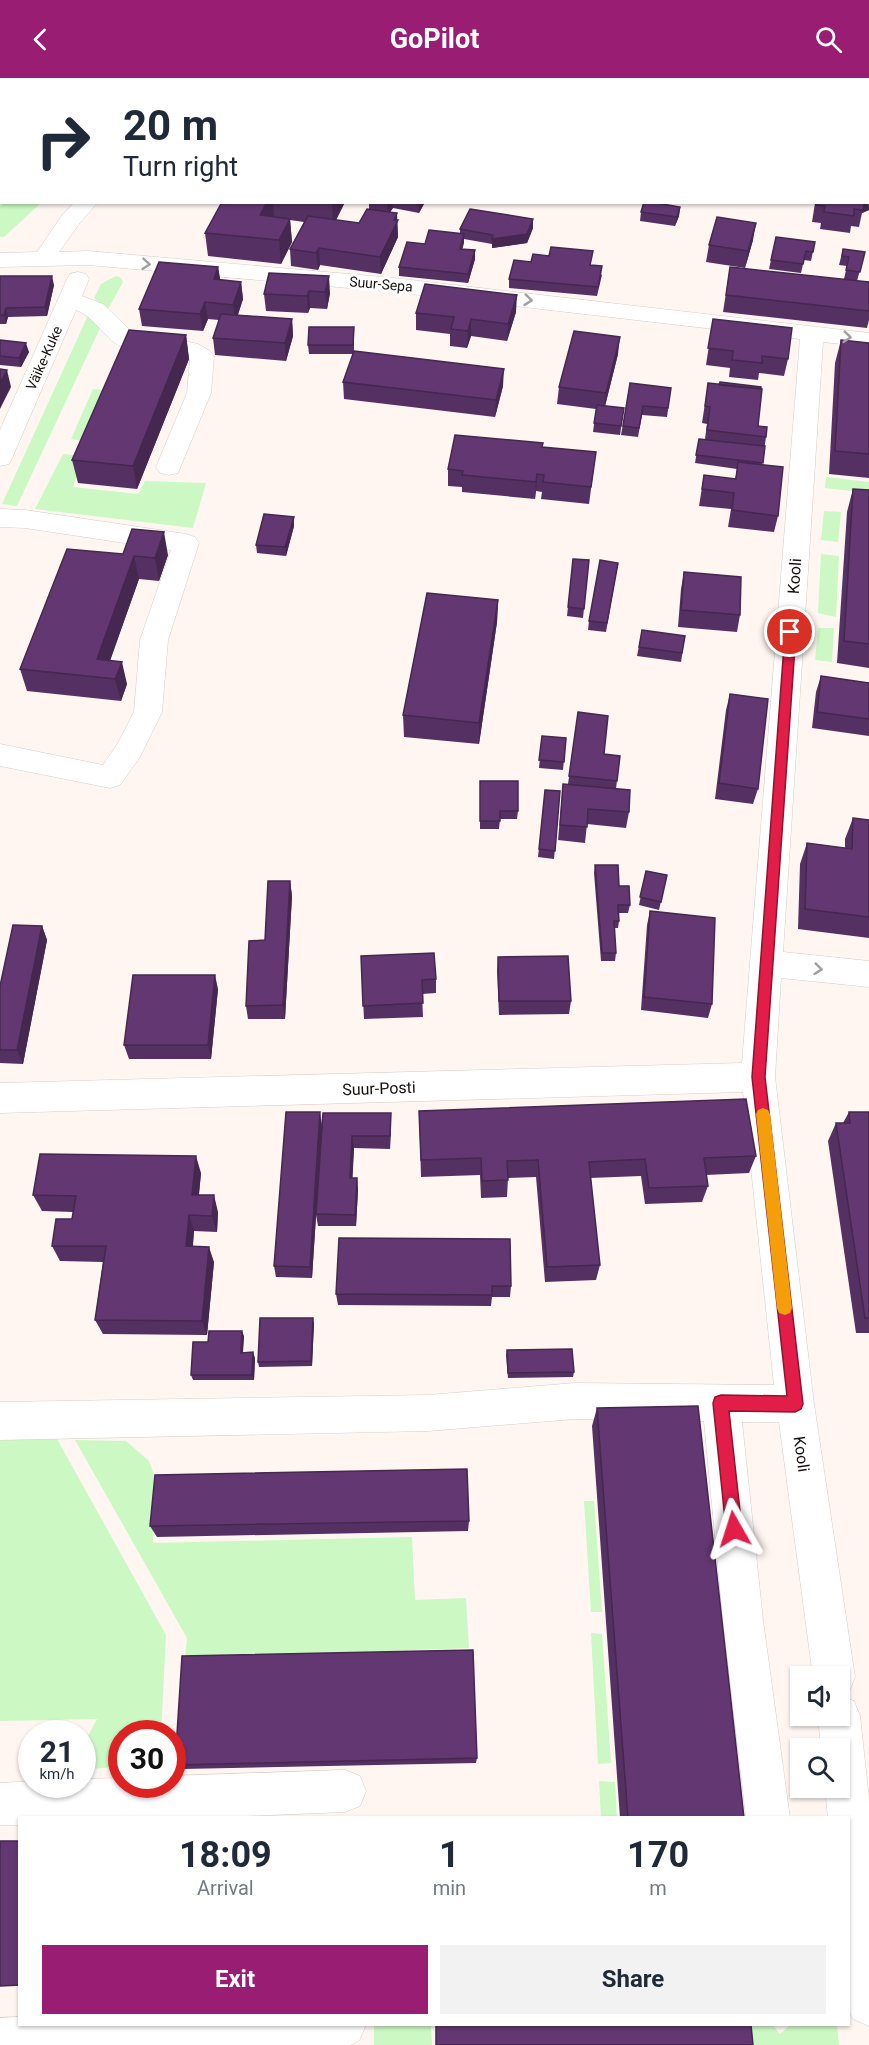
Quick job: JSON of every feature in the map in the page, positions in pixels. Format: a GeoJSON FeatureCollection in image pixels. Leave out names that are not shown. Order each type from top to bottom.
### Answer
{"type":"FeatureCollection","features":[{"type":"Feature","properties":{"kind":"street"},"geometry":{"type":"LineString","coordinates":[[45,258],[66,226],[86,204]]}},
{"type":"Feature","properties":{"kind":"street","name":"Suur-Sepa"},"geometry":{"type":"LineString","coordinates":[[0,260],[88,258],[394,285],[869,340]]}},
{"type":"Feature","properties":{"kind":"street","name":"Väike-Kuke"},"geometry":{"type":"LineString","coordinates":[[0,458],[88,258]]}},
{"type":"Feature","properties":{"kind":"street"},"geometry":{"type":"LineString","coordinates":[[70,299],[95,309],[128,341],[172,345],[190,349],[202,356],[199,393],[169,467]]}},
{"type":"Feature","properties":{"kind":"street","name":"Kooli"},"geometry":{"type":"LineString","coordinates":[[812,333],[759,1077],[795,1404],[832,1666]]}},
{"type":"Feature","properties":{"kind":"street"},"geometry":{"type":"LineString","coordinates":[[0,518],[25,519],[186,543],[154,640],[148,712],[130,748],[110,777],[0,755]]}},
{"type":"Feature","properties":{"kind":"street"},"geometry":{"type":"LineString","coordinates":[[766,963],[869,974]]}},
{"type":"Feature","properties":{"kind":"street","name":"Suur-Posti"},"geometry":{"type":"LineString","coordinates":[[0,1098],[759,1077]]}},
{"type":"Feature","properties":{"kind":"street"},"geometry":{"type":"LineString","coordinates":[[0,1421],[428,1413],[575,1401],[795,1404]]}},
{"type":"Feature","properties":{"kind":"street"},"geometry":{"type":"LineString","coordinates":[[721,1403],[743,1620],[768,1816]]}},
{"type":"Feature","properties":{"kind":"street"},"geometry":{"type":"LineString","coordinates":[[840,1726],[847,1816]]}},
{"type":"Feature","properties":{"kind":"street"},"geometry":{"type":"LineString","coordinates":[[0,1804],[345,1791]]}},
{"type":"Feature","properties":{"kind":"street"},"geometry":{"type":"LineString","coordinates":[[850,1848],[861,1981]]}},
{"type":"Feature","properties":{"kind":"street"},"geometry":{"type":"LineString","coordinates":[[0,2041],[322,2026]]}},
{"type":"Feature","properties":{"kind":"green space"},"geometry":{"type":"Polygon","coordinates":[[[0,204],[40,204],[4,237],[0,237],[0,204]]]}},
{"type":"Feature","properties":{"kind":"green space"},"geometry":{"type":"Polygon","coordinates":[[[116,276],[123,282],[107,311],[94,298],[101,284],[116,276]]]}},
{"type":"Feature","properties":{"kind":"green space"},"geometry":{"type":"Polygon","coordinates":[[[90,311],[101,326],[17,506],[2,504],[90,311]]]}},
{"type":"Feature","properties":{"kind":"green space"},"geometry":{"type":"Polygon","coordinates":[[[93,389],[112,391],[90,442],[71,439],[93,389]]]}},
{"type":"Feature","properties":{"kind":"green space"},"geometry":{"type":"Polygon","coordinates":[[[63,454],[84,456],[73,487],[138,494],[145,481],[206,483],[193,528],[35,509],[63,454]]]}},
{"type":"Feature","properties":{"kind":"green space"},"geometry":{"type":"Polygon","coordinates":[[[826,477],[869,482],[869,493],[825,488],[826,477]]]}},
{"type":"Feature","properties":{"kind":"green space"},"geometry":{"type":"Polygon","coordinates":[[[824,511],[841,512],[838,542],[821,540],[824,511]]]}},
{"type":"Feature","properties":{"kind":"green space"},"geometry":{"type":"Polygon","coordinates":[[[821,554],[839,556],[836,617],[818,613],[821,554]]]}},
{"type":"Feature","properties":{"kind":"green space"},"geometry":{"type":"Polygon","coordinates":[[[818,628],[834,628],[832,662],[815,660],[818,628]]]}},
{"type":"Feature","properties":{"kind":"green space"},"geometry":{"type":"Polygon","coordinates":[[[0,1438],[57,1439],[166,1635],[162,1720],[108,1720],[108,1767],[96,1769],[97,1719],[0,1721],[0,1438]]]}},
{"type":"Feature","properties":{"kind":"green space"},"geometry":{"type":"Polygon","coordinates":[[[75,1440],[126,1441],[149,1461],[156,1480],[153,1543],[412,1537],[415,1600],[466,1598],[469,1648],[185,1659],[187,1638],[75,1440]]]}},
{"type":"Feature","properties":{"kind":"green space"},"geometry":{"type":"Polygon","coordinates":[[[584,1501],[594,1501],[602,1612],[591,1612],[584,1501]]]}},
{"type":"Feature","properties":{"kind":"green space"},"geometry":{"type":"Polygon","coordinates":[[[591,1633],[602,1634],[611,1763],[598,1764],[591,1633]]]}},
{"type":"Feature","properties":{"kind":"green space"},"geometry":{"type":"Polygon","coordinates":[[[599,1781],[615,1782],[617,1816],[601,1816],[599,1781]]]}},
{"type":"Feature","properties":{"kind":"green space"},"geometry":{"type":"Polygon","coordinates":[[[374,2026],[431,2026],[432,2045],[374,2045],[374,2026]]]}},
{"type":"Feature","properties":{"kind":"green space"},"geometry":{"type":"Polygon","coordinates":[[[743,2026],[774,2026],[780,2034],[789,2026],[837,2026],[839,2045],[745,2045],[743,2026]]]}},
{"type":"Feature","properties":{"kind":"building"},"geometry":{"type":"Polygon","coordinates":[[[221,204],[266,204],[260,215],[290,219],[279,240],[205,233],[221,204]]]}},
{"type":"Feature","properties":{"kind":"building"},"geometry":{"type":"Polygon","coordinates":[[[643,204],[680,207],[677,217],[641,212],[643,204]]]}},
{"type":"Feature","properties":{"kind":"building"},"geometry":{"type":"Polygon","coordinates":[[[864,204],[863,210],[854,209],[854,216],[824,212],[825,206],[816,205],[864,204]]]}},
{"type":"Feature","properties":{"kind":"building"},"geometry":{"type":"Polygon","coordinates":[[[367,209],[397,213],[394,220],[398,220],[380,257],[319,248],[316,253],[290,249],[308,216],[359,223],[367,209]]]}},
{"type":"Feature","properties":{"kind":"building"},"geometry":{"type":"Polygon","coordinates":[[[470,209],[533,219],[527,234],[492,239],[493,235],[460,229],[470,209]]]}},
{"type":"Feature","properties":{"kind":"building"},"geometry":{"type":"Polygon","coordinates":[[[717,217],[756,223],[748,251],[709,245],[717,217]]]}},
{"type":"Feature","properties":{"kind":"building"},"geometry":{"type":"Polygon","coordinates":[[[429,230],[464,234],[460,249],[475,250],[468,274],[399,267],[407,242],[425,244],[429,230]]]}},
{"type":"Feature","properties":{"kind":"building"},"geometry":{"type":"Polygon","coordinates":[[[776,237],[815,242],[813,252],[806,251],[803,264],[771,260],[776,237]]]}},
{"type":"Feature","properties":{"kind":"building"},"geometry":{"type":"Polygon","coordinates":[[[551,247],[593,251],[590,265],[602,266],[598,287],[509,279],[514,260],[531,262],[533,254],[549,256],[551,247]]]}},
{"type":"Feature","properties":{"kind":"building"},"geometry":{"type":"Polygon","coordinates":[[[843,249],[865,252],[860,272],[846,270],[849,257],[842,256],[843,249]]]}},
{"type":"Feature","properties":{"kind":"building"},"geometry":{"type":"Polygon","coordinates":[[[159,262],[218,267],[214,279],[241,282],[233,305],[205,302],[200,314],[139,309],[159,262]]]}},
{"type":"Feature","properties":{"kind":"building"},"geometry":{"type":"Polygon","coordinates":[[[730,267],[869,282],[869,311],[726,295],[730,267]]]}},
{"type":"Feature","properties":{"kind":"building"},"geometry":{"type":"Polygon","coordinates":[[[269,273],[329,276],[325,292],[309,291],[307,296],[264,294],[269,273]]]}},
{"type":"Feature","properties":{"kind":"building"},"geometry":{"type":"Polygon","coordinates":[[[0,276],[52,276],[45,307],[6,308],[4,315],[0,315],[0,276]]]}},
{"type":"Feature","properties":{"kind":"building"},"geometry":{"type":"Polygon","coordinates":[[[425,284],[517,295],[508,324],[471,319],[468,331],[451,329],[454,317],[416,313],[425,284]]]}},
{"type":"Feature","properties":{"kind":"building"},"geometry":{"type":"Polygon","coordinates":[[[221,314],[292,319],[285,343],[213,338],[221,314]]]}},
{"type":"Feature","properties":{"kind":"building"},"geometry":{"type":"Polygon","coordinates":[[[713,319],[792,328],[788,359],[762,356],[762,363],[732,360],[733,351],[708,348],[713,319]]]}},
{"type":"Feature","properties":{"kind":"building"},"geometry":{"type":"Polygon","coordinates":[[[309,327],[354,327],[353,345],[308,345],[309,327]]]}},
{"type":"Feature","properties":{"kind":"building"},"geometry":{"type":"Polygon","coordinates":[[[129,330],[186,335],[133,466],[72,460],[129,330]]]}},
{"type":"Feature","properties":{"kind":"building"},"geometry":{"type":"Polygon","coordinates":[[[574,331],[620,337],[606,393],[559,387],[574,331]]]}},
{"type":"Feature","properties":{"kind":"building"},"geometry":{"type":"Polygon","coordinates":[[[0,340],[26,343],[19,358],[0,356],[0,340]]]}},
{"type":"Feature","properties":{"kind":"building"},"geometry":{"type":"Polygon","coordinates":[[[841,340],[869,343],[869,454],[835,451],[841,340]]]}},
{"type":"Feature","properties":{"kind":"building"},"geometry":{"type":"Polygon","coordinates":[[[354,351],[504,369],[496,400],[343,382],[354,351]]]}},
{"type":"Feature","properties":{"kind":"building"},"geometry":{"type":"Polygon","coordinates":[[[0,369],[7,370],[0,383],[0,369]]]}},
{"type":"Feature","properties":{"kind":"building"},"geometry":{"type":"Polygon","coordinates":[[[720,382],[761,387],[761,389],[719,385],[720,382]]]}},
{"type":"Feature","properties":{"kind":"building"},"geometry":{"type":"Polygon","coordinates":[[[630,383],[671,388],[668,408],[643,406],[639,428],[623,426],[630,383]]]}},
{"type":"Feature","properties":{"kind":"building"},"geometry":{"type":"Polygon","coordinates":[[[708,383],[762,389],[758,426],[767,427],[766,437],[707,430],[710,407],[705,406],[708,383]]]}},
{"type":"Feature","properties":{"kind":"building"},"geometry":{"type":"Polygon","coordinates":[[[597,405],[624,408],[621,426],[594,423],[597,405]]]}},
{"type":"Feature","properties":{"kind":"building"},"geometry":{"type":"Polygon","coordinates":[[[455,435],[543,443],[542,447],[596,452],[591,487],[543,482],[544,475],[537,474],[536,482],[462,475],[463,471],[448,469],[455,435]]]}},
{"type":"Feature","properties":{"kind":"building"},"geometry":{"type":"Polygon","coordinates":[[[699,439],[765,446],[763,463],[696,455],[699,439]]]}},
{"type":"Feature","properties":{"kind":"building"},"geometry":{"type":"Polygon","coordinates":[[[738,462],[783,467],[778,516],[732,510],[734,493],[702,489],[704,475],[736,479],[738,462]]]}},
{"type":"Feature","properties":{"kind":"building"},"geometry":{"type":"Polygon","coordinates":[[[853,489],[869,490],[869,644],[844,641],[853,489]]]}},
{"type":"Feature","properties":{"kind":"building"},"geometry":{"type":"Polygon","coordinates":[[[264,514],[294,517],[285,547],[256,545],[264,514]]]}},
{"type":"Feature","properties":{"kind":"building"},"geometry":{"type":"Polygon","coordinates":[[[132,529],[164,532],[155,558],[134,556],[97,659],[122,662],[115,679],[20,669],[67,549],[123,554],[132,529]]]}},
{"type":"Feature","properties":{"kind":"building"},"geometry":{"type":"Polygon","coordinates":[[[573,559],[589,560],[584,609],[568,607],[573,559]]]}},
{"type":"Feature","properties":{"kind":"building"},"geometry":{"type":"Polygon","coordinates":[[[600,560],[618,563],[607,623],[589,621],[600,560]]]}},
{"type":"Feature","properties":{"kind":"building"},"geometry":{"type":"Polygon","coordinates":[[[684,572],[741,577],[740,615],[681,610],[684,572]]]}},
{"type":"Feature","properties":{"kind":"building"},"geometry":{"type":"Polygon","coordinates":[[[427,593],[498,600],[479,723],[403,715],[427,593]]]}},
{"type":"Feature","properties":{"kind":"building"},"geometry":{"type":"Polygon","coordinates":[[[642,630],[685,636],[682,653],[639,647],[642,630]]]}},
{"type":"Feature","properties":{"kind":"building"},"geometry":{"type":"Polygon","coordinates":[[[821,676],[869,683],[869,719],[817,712],[821,676]]]}},
{"type":"Feature","properties":{"kind":"building"},"geometry":{"type":"Polygon","coordinates":[[[730,694],[768,699],[758,789],[719,783],[730,694]]]}},
{"type":"Feature","properties":{"kind":"building"},"geometry":{"type":"Polygon","coordinates":[[[578,712],[608,716],[604,754],[620,756],[617,781],[569,776],[578,712]]]}},
{"type":"Feature","properties":{"kind":"building"},"geometry":{"type":"Polygon","coordinates":[[[542,736],[566,738],[564,762],[539,760],[542,736]]]}},
{"type":"Feature","properties":{"kind":"building"},"geometry":{"type":"Polygon","coordinates":[[[480,781],[518,781],[518,811],[500,811],[500,821],[480,821],[480,781]]]}},
{"type":"Feature","properties":{"kind":"building"},"geometry":{"type":"Polygon","coordinates":[[[563,784],[630,790],[629,812],[588,809],[587,827],[560,825],[563,784]]]}},
{"type":"Feature","properties":{"kind":"building"},"geometry":{"type":"Polygon","coordinates":[[[545,790],[560,791],[555,851],[539,849],[545,790]]]}},
{"type":"Feature","properties":{"kind":"building"},"geometry":{"type":"Polygon","coordinates":[[[853,818],[869,820],[869,917],[805,909],[807,843],[852,849],[853,818]]]}},
{"type":"Feature","properties":{"kind":"building"},"geometry":{"type":"Polygon","coordinates":[[[595,865],[618,865],[619,886],[629,886],[630,905],[618,905],[619,921],[614,921],[616,953],[602,953],[595,865]]]}},
{"type":"Feature","properties":{"kind":"building"},"geometry":{"type":"Polygon","coordinates":[[[646,871],[667,875],[661,902],[640,897],[646,871]]]}},
{"type":"Feature","properties":{"kind":"building"},"geometry":{"type":"Polygon","coordinates":[[[268,881],[290,881],[283,1005],[246,1006],[249,941],[265,940],[268,881]]]}},
{"type":"Feature","properties":{"kind":"building"},"geometry":{"type":"Polygon","coordinates":[[[650,911],[715,918],[712,1004],[644,997],[650,911]]]}},
{"type":"Feature","properties":{"kind":"building"},"geometry":{"type":"Polygon","coordinates":[[[13,925],[42,926],[17,1050],[0,1050],[0,986],[13,925]]]}},
{"type":"Feature","properties":{"kind":"building"},"geometry":{"type":"Polygon","coordinates":[[[434,953],[436,979],[422,980],[423,1003],[363,1006],[361,956],[434,953]]]}},
{"type":"Feature","properties":{"kind":"building"},"geometry":{"type":"Polygon","coordinates":[[[568,956],[571,1001],[499,1001],[498,957],[568,956]]]}},
{"type":"Feature","properties":{"kind":"building"},"geometry":{"type":"Polygon","coordinates":[[[133,975],[215,975],[208,1045],[124,1045],[133,975]]]}},
{"type":"Feature","properties":{"kind":"building"},"geometry":{"type":"Polygon","coordinates":[[[746,1099],[756,1156],[704,1158],[708,1186],[649,1188],[645,1159],[589,1162],[600,1265],[547,1267],[538,1160],[507,1161],[508,1180],[482,1181],[481,1158],[421,1160],[419,1111],[746,1099]]]}},
{"type":"Feature","properties":{"kind":"building"},"geometry":{"type":"Polygon","coordinates":[[[286,1112],[320,1112],[310,1267],[274,1266],[286,1112]]]}},
{"type":"Feature","properties":{"kind":"building"},"geometry":{"type":"Polygon","coordinates":[[[849,1112],[869,1112],[869,1318],[865,1318],[836,1123],[850,1123],[849,1112]]]}},
{"type":"Feature","properties":{"kind":"building"},"geometry":{"type":"Polygon","coordinates":[[[323,1113],[391,1113],[390,1136],[352,1136],[350,1178],[357,1178],[355,1215],[316,1214],[323,1113]]]}},
{"type":"Feature","properties":{"kind":"building"},"geometry":{"type":"Polygon","coordinates":[[[40,1154],[196,1156],[192,1195],[214,1195],[212,1216],[189,1215],[186,1246],[209,1247],[202,1321],[95,1320],[106,1246],[52,1246],[56,1219],[72,1219],[76,1196],[33,1195],[40,1154]]]}},
{"type":"Feature","properties":{"kind":"building"},"geometry":{"type":"Polygon","coordinates":[[[339,1238],[510,1239],[511,1286],[492,1286],[492,1295],[336,1294],[339,1238]]]}},
{"type":"Feature","properties":{"kind":"building"},"geometry":{"type":"Polygon","coordinates":[[[260,1318],[313,1318],[311,1361],[258,1362],[260,1318]]]}},
{"type":"Feature","properties":{"kind":"building"},"geometry":{"type":"Polygon","coordinates":[[[209,1331],[242,1331],[241,1353],[253,1352],[252,1375],[191,1375],[193,1342],[208,1342],[209,1331]]]}},
{"type":"Feature","properties":{"kind":"building"},"geometry":{"type":"Polygon","coordinates":[[[572,1349],[574,1372],[508,1373],[507,1350],[572,1349]]]}},
{"type":"Feature","properties":{"kind":"building"},"geometry":{"type":"Polygon","coordinates":[[[698,1406],[744,1816],[628,1816],[597,1408],[698,1406]]]}},
{"type":"Feature","properties":{"kind":"building"},"geometry":{"type":"Polygon","coordinates":[[[467,1469],[469,1521],[150,1526],[155,1475],[467,1469]]]}},
{"type":"Feature","properties":{"kind":"building"},"geometry":{"type":"Polygon","coordinates":[[[473,1650],[477,1758],[186,1765],[186,1720],[178,1720],[182,1656],[473,1650]]]}},
{"type":"Feature","properties":{"kind":"building"},"geometry":{"type":"Polygon","coordinates":[[[0,1841],[18,1841],[18,1985],[0,1986],[0,1841]]]}},
{"type":"Feature","properties":{"kind":"building"},"geometry":{"type":"Polygon","coordinates":[[[436,2026],[751,2026],[753,2045],[436,2045],[436,2026]]]}},
{"type":"Feature","properties":{"kind":"slow traffic"},"geometry":{"type":"LineString","coordinates":[[763,1114],[785,1308]]}},
{"type":"Feature","properties":{"kind":"route"},"geometry":{"type":"LineString","coordinates":[[734,1529],[721,1403],[795,1404],[759,1077],[790,632]]}}]}
